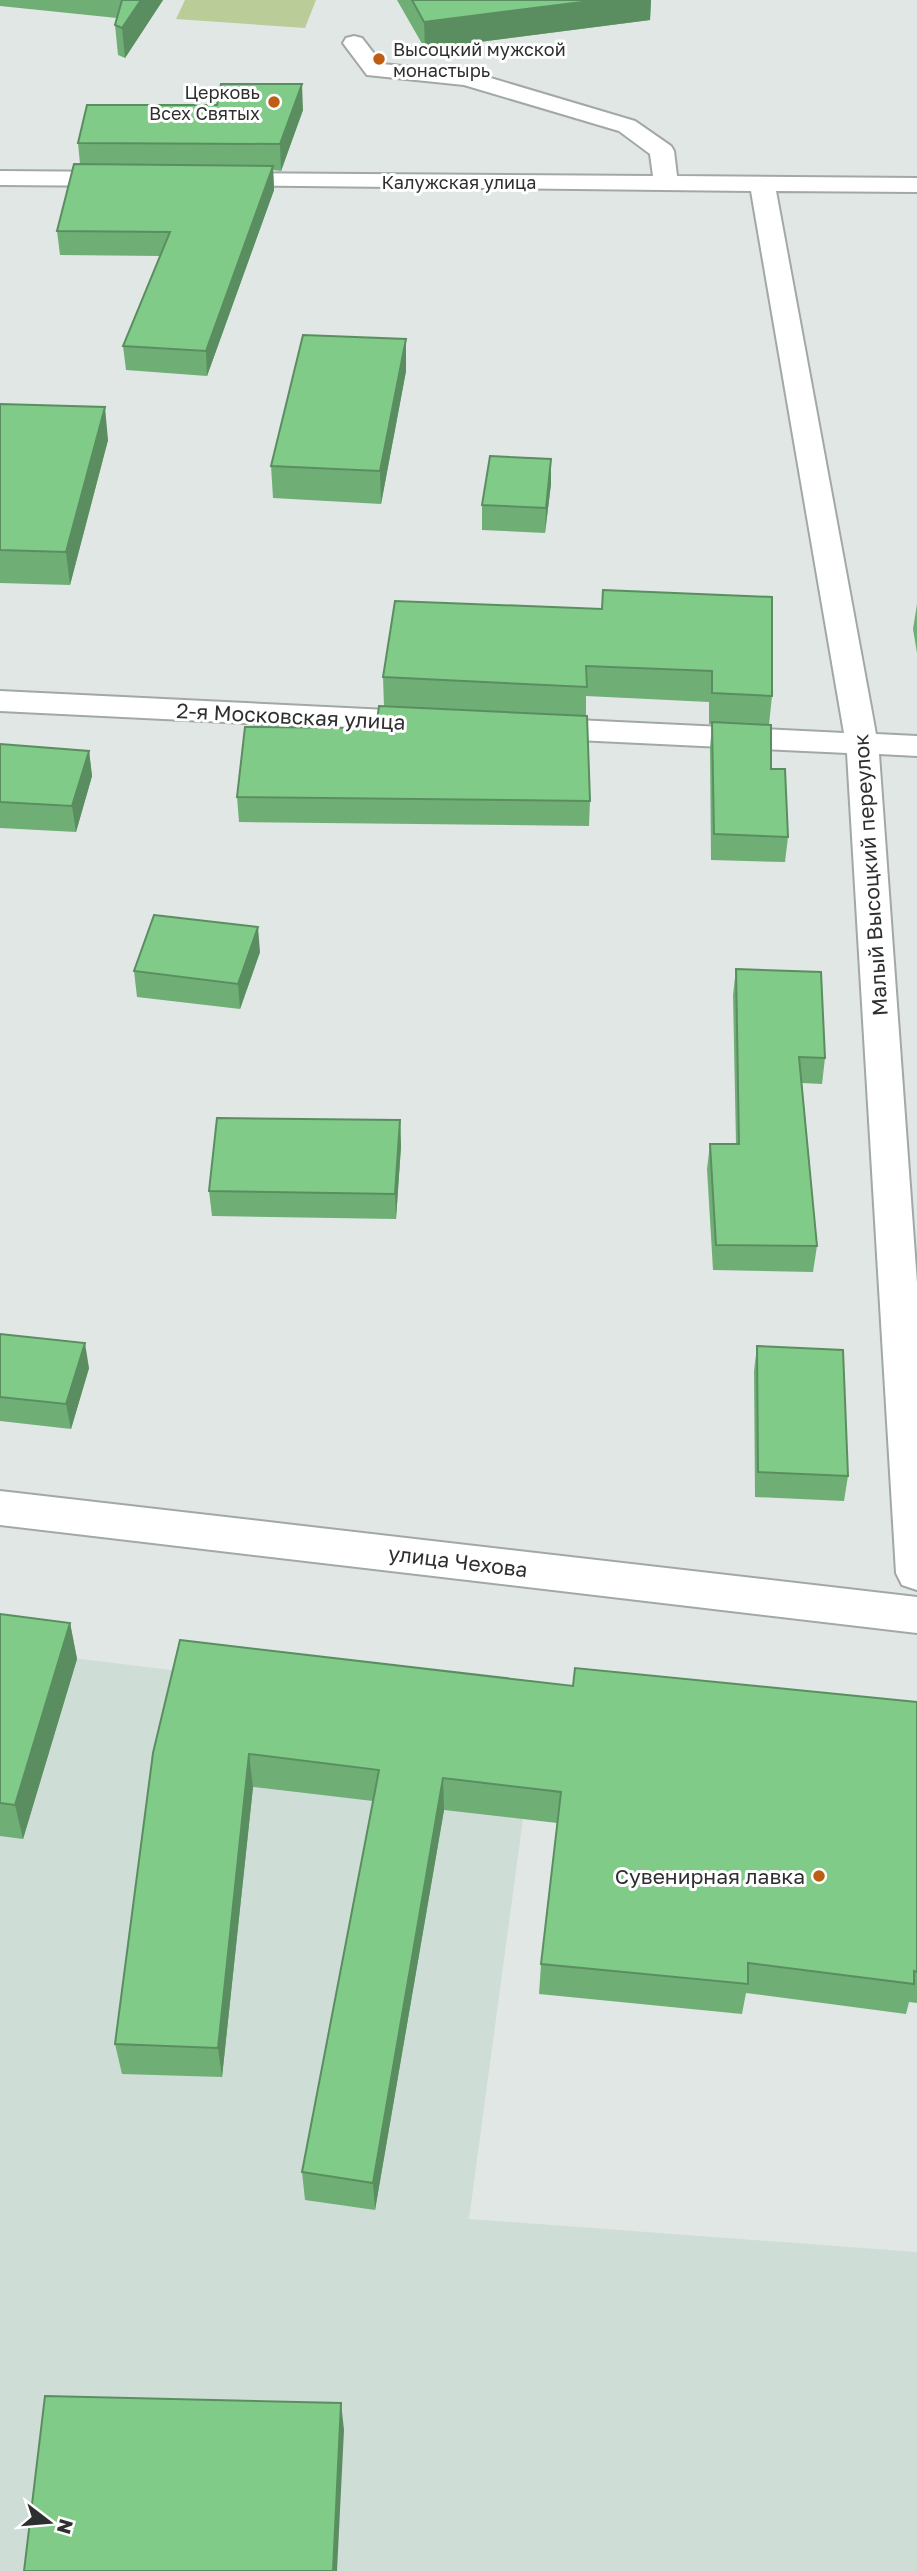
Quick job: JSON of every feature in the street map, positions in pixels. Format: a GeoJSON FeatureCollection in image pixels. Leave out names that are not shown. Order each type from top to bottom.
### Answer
{"type":"FeatureCollection","features":[{"type":"Feature","properties":{"kind":"street"},"geometry":{"type":"LineString","coordinates":[[354,43],[375,70],[466,78],[627,125],[662,151],[666,183]]}},
{"type":"Feature","properties":{"kind":"street"},"geometry":{"type":"LineString","coordinates":[[0,178],[153,180]]}},
{"type":"Feature","properties":{"kind":"street","name":"Калужская улица"},"geometry":{"type":"LineString","coordinates":[[194,180],[917,185]]}},
{"type":"Feature","properties":{"kind":"street","name":"Малый Высоцкий переулок"},"geometry":{"type":"LineString","coordinates":[[762,184],[862,744],[917,1573]]}},
{"type":"Feature","properties":{"kind":"street","name":"2-я Московская улица"},"geometry":{"type":"LineString","coordinates":[[0,701],[459,724]]}},
{"type":"Feature","properties":{"kind":"street"},"geometry":{"type":"LineString","coordinates":[[500,726],[917,746]]}},
{"type":"Feature","properties":{"kind":"street","name":"улица Чехова"},"geometry":{"type":"LineString","coordinates":[[0,1508],[917,1615]]}},
{"type":"Feature","properties":{"kind":"shaded area"},"geometry":{"type":"Polygon","coordinates":[[[0,1649],[537,1715],[469,2219],[917,2252],[917,2571],[0,2571],[0,1649]]]}},
{"type":"Feature","properties":{"kind":"green space"},"geometry":{"type":"Polygon","coordinates":[[[185,0],[316,0],[305,28],[176,19],[185,0]]]}},
{"type":"Feature","properties":{"kind":"building"},"geometry":{"type":"Polygon","coordinates":[[[122,0],[141,0],[122,28],[115,25],[122,0]]]}},
{"type":"Feature","properties":{"kind":"building"},"geometry":{"type":"Polygon","coordinates":[[[412,0],[598,0],[424,22],[412,0]]]}},
{"type":"Feature","properties":{"kind":"building"},"geometry":{"type":"Polygon","coordinates":[[[221,84],[302,84],[280,144],[78,143],[87,105],[217,105],[221,84]]]}},
{"type":"Feature","properties":{"kind":"building"},"geometry":{"type":"Polygon","coordinates":[[[74,164],[273,166],[206,351],[123,346],[170,232],[57,231],[74,164]]]}},
{"type":"Feature","properties":{"kind":"building"},"geometry":{"type":"Polygon","coordinates":[[[303,335],[406,339],[380,471],[271,466],[303,335]]]}},
{"type":"Feature","properties":{"kind":"building"},"geometry":{"type":"Polygon","coordinates":[[[0,404],[105,407],[66,552],[0,550],[0,404]]]}},
{"type":"Feature","properties":{"kind":"building"},"geometry":{"type":"Polygon","coordinates":[[[490,456],[551,459],[546,508],[482,505],[490,456]]]}},
{"type":"Feature","properties":{"kind":"building"},"geometry":{"type":"Polygon","coordinates":[[[603,590],[772,597],[772,696],[712,693],[712,671],[586,666],[587,687],[383,677],[395,601],[602,609],[603,590]]]}},
{"type":"Feature","properties":{"kind":"building"},"geometry":{"type":"Polygon","coordinates":[[[379,706],[587,716],[590,801],[237,797],[245,727],[376,728],[379,706]]]}},
{"type":"Feature","properties":{"kind":"building"},"geometry":{"type":"Polygon","coordinates":[[[712,722],[771,725],[771,769],[785,769],[788,837],[714,834],[712,722]]]}},
{"type":"Feature","properties":{"kind":"building"},"geometry":{"type":"Polygon","coordinates":[[[0,744],[89,751],[72,806],[0,802],[0,744]]]}},
{"type":"Feature","properties":{"kind":"building"},"geometry":{"type":"Polygon","coordinates":[[[154,915],[258,927],[238,984],[134,971],[154,915]]]}},
{"type":"Feature","properties":{"kind":"building"},"geometry":{"type":"Polygon","coordinates":[[[736,969],[821,972],[825,1058],[799,1057],[817,1246],[716,1245],[710,1144],[739,1144],[736,969]]]}},
{"type":"Feature","properties":{"kind":"building"},"geometry":{"type":"Polygon","coordinates":[[[217,1118],[400,1120],[395,1194],[209,1191],[217,1118]]]}},
{"type":"Feature","properties":{"kind":"building"},"geometry":{"type":"Polygon","coordinates":[[[0,1334],[85,1343],[66,1404],[0,1397],[0,1334]]]}},
{"type":"Feature","properties":{"kind":"building"},"geometry":{"type":"Polygon","coordinates":[[[757,1346],[843,1350],[848,1476],[758,1472],[757,1346]]]}},
{"type":"Feature","properties":{"kind":"building"},"geometry":{"type":"Polygon","coordinates":[[[0,1614],[70,1623],[15,1805],[0,1803],[0,1614]]]}},
{"type":"Feature","properties":{"kind":"building"},"geometry":{"type":"Polygon","coordinates":[[[180,1640],[573,1686],[575,1668],[917,1702],[917,1972],[914,1971],[914,1984],[748,1963],[748,1984],[541,1964],[561,1792],[443,1778],[373,2183],[302,2172],[379,1770],[249,1754],[218,2048],[115,2044],[153,1753],[180,1640]]]}},
{"type":"Feature","properties":{"kind":"building"},"geometry":{"type":"Polygon","coordinates":[[[45,2396],[341,2403],[333,2571],[24,2571],[45,2396]]]}},
{"type":"Feature","properties":{"kind":"place","name":"Высоцкий мужской монастырь"},"geometry":{"type":"Point","coordinates":[379,59]}},
{"type":"Feature","properties":{"kind":"place","name":"Церковь Всех Святых"},"geometry":{"type":"Point","coordinates":[274,102]}},
{"type":"Feature","properties":{"kind":"place","name":"Сувенирная лавка"},"geometry":{"type":"Point","coordinates":[819,1876]}}]}
